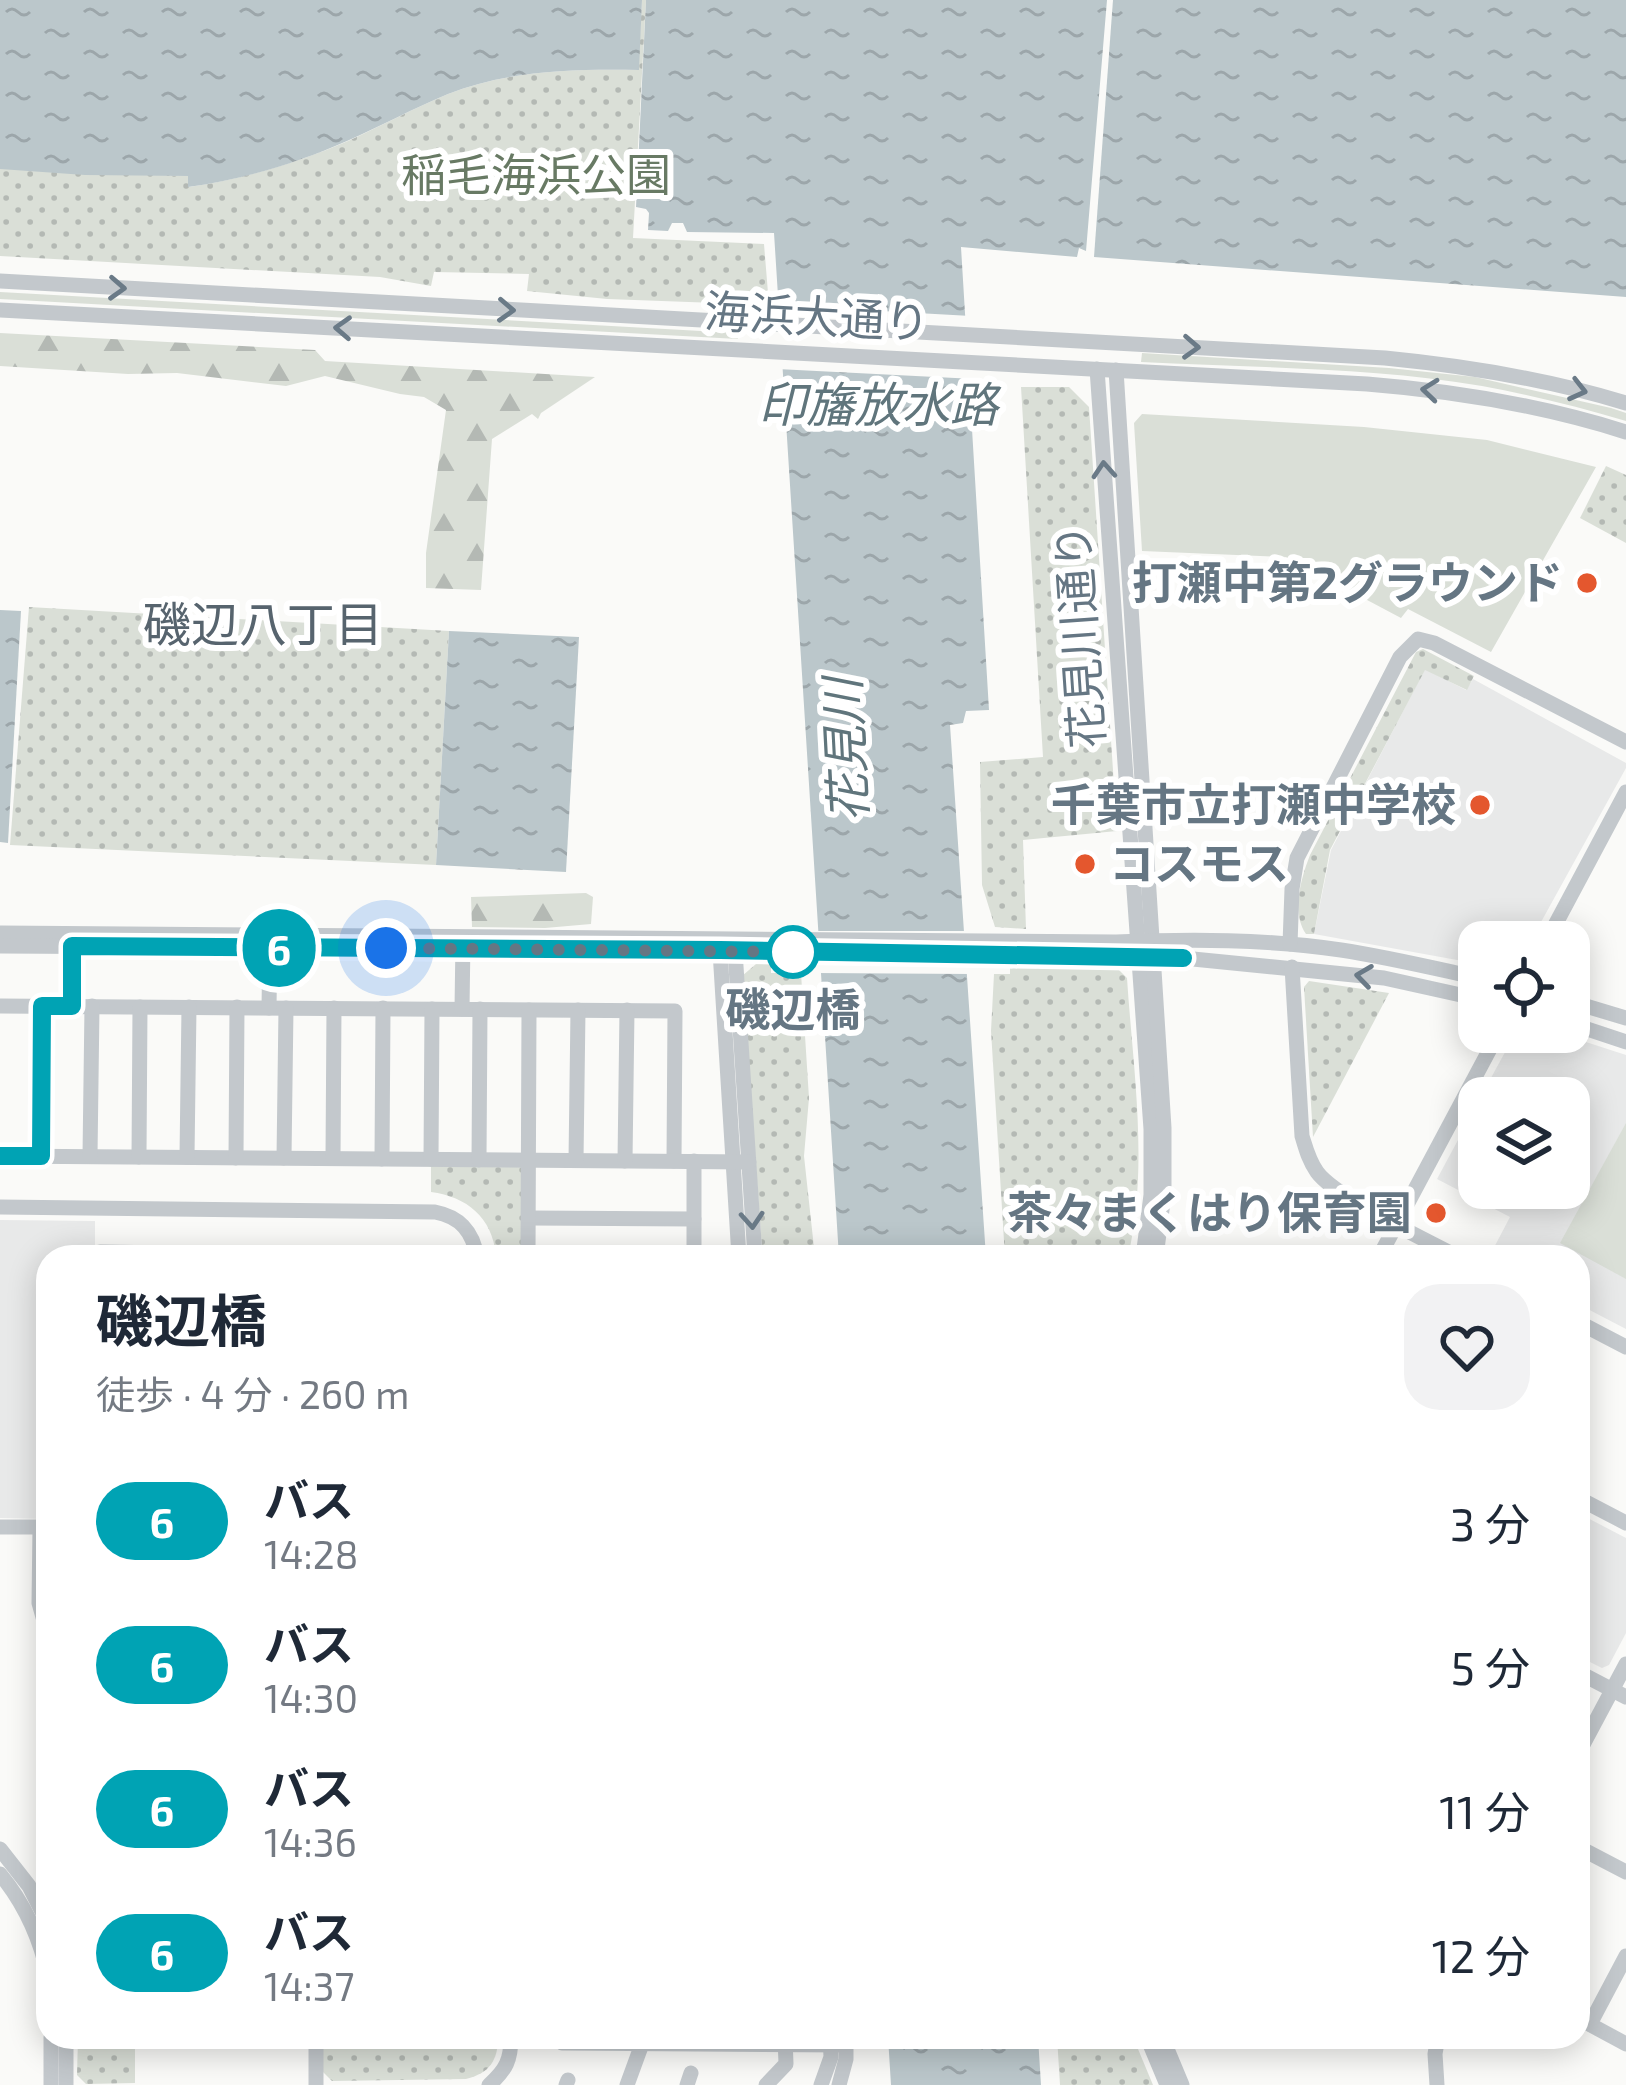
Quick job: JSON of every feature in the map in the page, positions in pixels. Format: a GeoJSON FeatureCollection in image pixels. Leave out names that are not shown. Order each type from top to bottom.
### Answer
{"type":"FeatureCollection","features":[{"type":"Feature","properties":{"kind":"street","name":"海浜大通り"},"geometry":{"type":"LineString","coordinates":[[0,281],[1422,362],[1534,380],[1626,403]]}},
{"type":"Feature","properties":{"kind":"street","name":"海浜大通り"},"geometry":{"type":"LineString","coordinates":[[0,310],[1033,364],[1446,392],[1563,414],[1626,432]]}},
{"type":"Feature","properties":{"kind":"street","name":"花見川通り"},"geometry":{"type":"LineString","coordinates":[[1097,369],[1164,1150],[1158,1245]]}},
{"type":"Feature","properties":{"kind":"street","name":"花見川通り"},"geometry":{"type":"LineString","coordinates":[[1116,370],[1146,949],[1151,1195],[1145,1245]]}},
{"type":"Feature","properties":{"kind":"street"},"geometry":{"type":"LineString","coordinates":[[1291,944],[1297,858],[1400,657],[1418,639],[1626,742]]}},
{"type":"Feature","properties":{"kind":"street"},"geometry":{"type":"LineString","coordinates":[[1557,921],[1626,792]]}},
{"type":"Feature","properties":{"kind":"street"},"geometry":{"type":"LineString","coordinates":[[0,933],[72,940]]}},
{"type":"Feature","properties":{"kind":"street"},"geometry":{"type":"LineString","coordinates":[[1146,949],[1185,939],[1291,944],[1458,973]]}},
{"type":"Feature","properties":{"kind":"street"},"geometry":{"type":"LineString","coordinates":[[72,940],[72,1006]]}},
{"type":"Feature","properties":{"kind":"street"},"geometry":{"type":"LineString","coordinates":[[0,946],[72,940],[1146,949],[1183,958],[1384,978],[1458,994]]}},
{"type":"Feature","properties":{"kind":"street"},"geometry":{"type":"LineString","coordinates":[[270,941],[278,1008],[284,1158]]}},
{"type":"Feature","properties":{"kind":"street"},"geometry":{"type":"LineString","coordinates":[[462,1009],[463,943]]}},
{"type":"Feature","properties":{"kind":"street"},"geometry":{"type":"LineString","coordinates":[[727,946],[740,1162],[739,1245]]}},
{"type":"Feature","properties":{"kind":"street"},"geometry":{"type":"LineString","coordinates":[[1292,967],[1307,1154],[1326,1182],[1435,1245]]}},
{"type":"Feature","properties":{"kind":"street"},"geometry":{"type":"LineString","coordinates":[[0,1006],[675,1011],[674,1161]]}},
{"type":"Feature","properties":{"kind":"street"},"geometry":{"type":"LineString","coordinates":[[41,1156],[42,1006]]}},
{"type":"Feature","properties":{"kind":"street"},"geometry":{"type":"LineString","coordinates":[[90,1156],[92,1006]]}},
{"type":"Feature","properties":{"kind":"street"},"geometry":{"type":"LineString","coordinates":[[139,1156],[140,1006]]}},
{"type":"Feature","properties":{"kind":"street"},"geometry":{"type":"LineString","coordinates":[[187,1157],[189,1007]]}},
{"type":"Feature","properties":{"kind":"street"},"geometry":{"type":"LineString","coordinates":[[236,1157],[237,1007]]}},
{"type":"Feature","properties":{"kind":"street"},"geometry":{"type":"LineString","coordinates":[[1590,1007],[1626,1018]]}},
{"type":"Feature","properties":{"kind":"street"},"geometry":{"type":"LineString","coordinates":[[333,1158],[334,1008]]}},
{"type":"Feature","properties":{"kind":"street"},"geometry":{"type":"LineString","coordinates":[[382,1159],[383,1009]]}},
{"type":"Feature","properties":{"kind":"street"},"geometry":{"type":"LineString","coordinates":[[430,1159],[432,1009]]}},
{"type":"Feature","properties":{"kind":"street"},"geometry":{"type":"LineString","coordinates":[[479,1160],[480,1009]]}},
{"type":"Feature","properties":{"kind":"street"},"geometry":{"type":"LineString","coordinates":[[528,1245],[530,1010]]}},
{"type":"Feature","properties":{"kind":"street"},"geometry":{"type":"LineString","coordinates":[[577,1160],[578,1010]]}},
{"type":"Feature","properties":{"kind":"street"},"geometry":{"type":"LineString","coordinates":[[625,1161],[627,1010]]}},
{"type":"Feature","properties":{"kind":"street"},"geometry":{"type":"LineString","coordinates":[[1590,1030],[1626,1042]]}},
{"type":"Feature","properties":{"kind":"street"},"geometry":{"type":"LineString","coordinates":[[1386,1245],[1487,1053]]}},
{"type":"Feature","properties":{"kind":"street"},"geometry":{"type":"LineString","coordinates":[[0,1156],[740,1162]]}},
{"type":"Feature","properties":{"kind":"street"},"geometry":{"type":"LineString","coordinates":[[694,1161],[694,1245]]}},
{"type":"Feature","properties":{"kind":"street"},"geometry":{"type":"LineString","coordinates":[[740,1162],[753,1245]]}},
{"type":"Feature","properties":{"kind":"street"},"geometry":{"type":"LineString","coordinates":[[0,1208],[435,1212],[466,1227],[474,1245]]}},
{"type":"Feature","properties":{"kind":"street"},"geometry":{"type":"LineString","coordinates":[[529,1218],[694,1219]]}},
{"type":"Feature","properties":{"kind":"street"},"geometry":{"type":"LineString","coordinates":[[1590,1328],[1626,1347]]}},
{"type":"Feature","properties":{"kind":"street"},"geometry":{"type":"LineString","coordinates":[[1590,1504],[1626,1523]]}},
{"type":"Feature","properties":{"kind":"street"},"geometry":{"type":"LineString","coordinates":[[0,1527],[36,1527]]}},
{"type":"Feature","properties":{"kind":"street"},"geometry":{"type":"LineString","coordinates":[[1590,1736],[1619,1694],[1626,1664]]}},
{"type":"Feature","properties":{"kind":"street"},"geometry":{"type":"LineString","coordinates":[[1590,1678],[1619,1694]]}},
{"type":"Feature","properties":{"kind":"street"},"geometry":{"type":"LineString","coordinates":[[0,1850],[36,1901]]}},
{"type":"Feature","properties":{"kind":"street"},"geometry":{"type":"LineString","coordinates":[[1590,1853],[1626,1872]]}},
{"type":"Feature","properties":{"kind":"street"},"geometry":{"type":"LineString","coordinates":[[0,1874],[36,1934]]}},
{"type":"Feature","properties":{"kind":"street"},"geometry":{"type":"LineString","coordinates":[[1590,2012],[1626,1956]]}},
{"type":"Feature","properties":{"kind":"street"},"geometry":{"type":"LineString","coordinates":[[1590,2024],[1626,2044]]}},
{"type":"Feature","properties":{"kind":"street"},"geometry":{"type":"LineString","coordinates":[[51,2049],[51,2085]]}},
{"type":"Feature","properties":{"kind":"street"},"geometry":{"type":"LineString","coordinates":[[66,2049],[66,2085]]}},
{"type":"Feature","properties":{"kind":"street"},"geometry":{"type":"LineString","coordinates":[[316,2049],[316,2085]]}},
{"type":"Feature","properties":{"kind":"street"},"geometry":{"type":"LineString","coordinates":[[489,2085],[507,2066],[511,2049]]}},
{"type":"Feature","properties":{"kind":"street"},"geometry":{"type":"LineString","coordinates":[[627,2085],[640,2049]]}},
{"type":"Feature","properties":{"kind":"street"},"geometry":{"type":"LineString","coordinates":[[766,2085],[785,2064],[785,2049]]}},
{"type":"Feature","properties":{"kind":"street"},"geometry":{"type":"LineString","coordinates":[[821,2085],[835,2049]]}},
{"type":"Feature","properties":{"kind":"street"},"geometry":{"type":"LineString","coordinates":[[838,2049],[839,2085]]}},
{"type":"Feature","properties":{"kind":"street"},"geometry":{"type":"LineString","coordinates":[[1152,2049],[1167,2085]]}},
{"type":"Feature","properties":{"kind":"street"},"geometry":{"type":"LineString","coordinates":[[1167,2049],[1182,2085]]}},
{"type":"Feature","properties":{"kind":"street"},"geometry":{"type":"LineString","coordinates":[[1436,2049],[1437,2085]]}},
{"type":"Feature","properties":{"kind":"shaded area","name":"千葉市立打瀬中学校"},"geometry":{"type":"Polygon","coordinates":[[[1425,669],[1466,690],[1473,679],[1626,763],[1542,921],[1458,921],[1458,960],[1314,934],[1331,850],[1425,669]]]}},
{"type":"Feature","properties":{"kind":"shaded area"},"geometry":{"type":"Polygon","coordinates":[[[1590,1043],[1626,1055],[1626,1329],[1590,1310],[1590,1245],[1495,1245],[1510,1217],[1495,1209],[1590,1209],[1590,1077],[1491,1077],[1505,1053],[1590,1053],[1590,1043]]]}},
{"type":"Feature","properties":{"kind":"shaded area"},"geometry":{"type":"Polygon","coordinates":[[[1458,1140],[1458,1190],[1437,1179],[1458,1140]]]}},
{"type":"Feature","properties":{"kind":"shaded area"},"geometry":{"type":"Polygon","coordinates":[[[0,1220],[95,1221],[95,1245],[36,1245],[36,1519],[0,1518],[0,1220]]]}},
{"type":"Feature","properties":{"kind":"shaded area"},"geometry":{"type":"Polygon","coordinates":[[[1590,1519],[1626,1538],[1626,1633],[1609,1665],[1602,1668],[1590,1662],[1590,1519]]]}},
{"type":"Feature","properties":{"kind":"green space","name":"稲毛海浜公園"},"geometry":{"type":"Polygon","coordinates":[[[642,0],[646,0],[633,238],[764,244],[769,305],[527,291],[529,274],[434,272],[431,286],[380,277],[0,256],[0,168],[188,176],[189,187],[250,175],[329,149],[471,86],[542,73],[638,70],[642,0]]]}},
{"type":"Feature","properties":{"kind":"green space"},"geometry":{"type":"Polygon","coordinates":[[[0,292],[737,333],[738,339],[0,299],[0,292]]]}},
{"type":"Feature","properties":{"kind":"green space"},"geometry":{"type":"Polygon","coordinates":[[[0,333],[315,350],[325,361],[595,377],[538,419],[532,414],[492,439],[481,590],[426,588],[426,553],[446,410],[424,397],[325,376],[286,386],[177,373],[0,366],[0,333]]]}},
{"type":"Feature","properties":{"kind":"green space"},"geometry":{"type":"Polygon","coordinates":[[[1142,353],[1475,377],[1611,408],[1626,413],[1626,421],[1519,393],[1440,380],[1141,362],[1142,353]]]}},
{"type":"Feature","properties":{"kind":"green space"},"geometry":{"type":"Polygon","coordinates":[[[1021,387],[1069,387],[1089,407],[1117,831],[1023,840],[1026,929],[995,927],[982,885],[980,762],[1043,757],[1021,387]]]}},
{"type":"Feature","properties":{"kind":"green space"},"geometry":{"type":"Polygon","coordinates":[[[1142,414],[1364,427],[1487,440],[1596,467],[1491,652],[1408,609],[1401,618],[1286,557],[1142,551],[1134,423],[1142,414]]]}},
{"type":"Feature","properties":{"kind":"green space"},"geometry":{"type":"Polygon","coordinates":[[[1606,466],[1626,475],[1626,543],[1580,518],[1606,466]]]}},
{"type":"Feature","properties":{"kind":"green space"},"geometry":{"type":"Polygon","coordinates":[[[29,607],[449,631],[436,865],[10,845],[29,607]]]}},
{"type":"Feature","properties":{"kind":"green space"},"geometry":{"type":"Polygon","coordinates":[[[1423,649],[1474,676],[1467,690],[1425,670],[1330,850],[1314,934],[1306,934],[1298,906],[1310,855],[1416,652],[1423,649]]]}},
{"type":"Feature","properties":{"kind":"green space"},"geometry":{"type":"Polygon","coordinates":[[[586,893],[593,897],[591,924],[472,927],[471,897],[586,893]]]}},
{"type":"Feature","properties":{"kind":"green space"},"geometry":{"type":"Polygon","coordinates":[[[756,964],[771,964],[771,973],[801,973],[809,1098],[804,1156],[814,1245],[762,1245],[742,976],[756,964]]]}},
{"type":"Feature","properties":{"kind":"green space"},"geometry":{"type":"Polygon","coordinates":[[[1010,965],[1114,965],[1127,978],[1138,1153],[1130,1245],[1004,1245],[991,1031],[994,974],[1010,974],[1010,965]]]}},
{"type":"Feature","properties":{"kind":"green space"},"geometry":{"type":"Polygon","coordinates":[[[1309,981],[1389,993],[1313,1137],[1304,987],[1309,981]]]}},
{"type":"Feature","properties":{"kind":"green space"},"geometry":{"type":"Polygon","coordinates":[[[1626,1123],[1626,1279],[1590,1259],[1590,1245],[1560,1243],[1579,1209],[1590,1209],[1590,1188],[1626,1123]]]}},
{"type":"Feature","properties":{"kind":"green space"},"geometry":{"type":"Polygon","coordinates":[[[431,1163],[520,1164],[523,1245],[494,1245],[476,1211],[431,1192],[431,1163]]]}},
{"type":"Feature","properties":{"kind":"green space"},"geometry":{"type":"Polygon","coordinates":[[[78,2049],[135,2049],[135,2083],[86,2084],[77,2075],[78,2049]]]}},
{"type":"Feature","properties":{"kind":"green space"},"geometry":{"type":"Polygon","coordinates":[[[323,2049],[496,2049],[491,2064],[466,2079],[332,2081],[323,2072],[323,2049]]]}},
{"type":"Feature","properties":{"kind":"green space"},"geometry":{"type":"Polygon","coordinates":[[[1058,2049],[1138,2049],[1153,2085],[1060,2085],[1058,2049]]]}},
{"type":"Feature","properties":{"kind":"water"},"geometry":{"type":"Polygon","coordinates":[[[0,0],[642,0],[639,70],[542,73],[471,86],[309,156],[208,184],[188,187],[188,176],[0,169],[0,0]]]}},
{"type":"Feature","properties":{"kind":"water","name":"印旛放水路"},"geometry":{"type":"Polygon","coordinates":[[[646,0],[1107,0],[1086,251],[1079,248],[1077,257],[961,247],[989,710],[966,711],[963,723],[950,725],[985,1245],[838,1245],[774,233],[687,232],[683,223],[672,223],[668,231],[648,230],[649,213],[636,207],[646,0]]]}},
{"type":"Feature","properties":{"kind":"water"},"geometry":{"type":"Polygon","coordinates":[[[1113,0],[1626,0],[1626,297],[1094,257],[1113,0]]]}},
{"type":"Feature","properties":{"kind":"water"},"geometry":{"type":"Polygon","coordinates":[[[0,610],[21,611],[8,843],[0,842],[0,610]]]}},
{"type":"Feature","properties":{"kind":"water"},"geometry":{"type":"Polygon","coordinates":[[[449,631],[579,637],[566,872],[436,865],[449,631]]]}},
{"type":"Feature","properties":{"kind":"water"},"geometry":{"type":"Polygon","coordinates":[[[889,2049],[1039,2049],[1041,2085],[891,2085],[889,2049]]]}},
{"type":"Feature","properties":{"kind":"pier"},"geometry":{"type":"Polygon","coordinates":[[[773,305],[971,316],[975,379],[777,369],[773,305]]]}},
{"type":"Feature","properties":{"kind":"pier","name":"磯辺橋"},"geometry":{"type":"Polygon","coordinates":[[[812,931],[970,931],[973,974],[815,973],[812,931]]]}},
{"type":"Feature","properties":{"kind":"bus line","name":"6"},"geometry":{"type":"LineString","coordinates":[[0,1156],[41,1156],[42,1006],[72,1006],[72,946],[1183,958]]}},
{"type":"Feature","properties":{"kind":"place","name":"打瀬中第2グラウンド"},"geometry":{"type":"Point","coordinates":[1587,583]}},
{"type":"Feature","properties":{"kind":"place","name":"千葉市立打瀬中学校"},"geometry":{"type":"Point","coordinates":[1480,805]}},
{"type":"Feature","properties":{"kind":"place","name":"コスモス"},"geometry":{"type":"Point","coordinates":[1085,864]}},
{"type":"Feature","properties":{"kind":"place","name":"磯辺橋"},"geometry":{"type":"Point","coordinates":[793,952]}},
{"type":"Feature","properties":{"kind":"place","name":"茶々まくはり保育園"},"geometry":{"type":"Point","coordinates":[1436,1213]}},
{"type":"Feature","properties":{"kind":"district","name":"磯辺八丁目"},"geometry":{"type":"Point","coordinates":[263,625]}},
{"type":"Feature","properties":{"kind":"route"},"geometry":{"type":"LineString","coordinates":[[386,948],[793,952]]}},
{"type":"Feature","properties":{"kind":"water label","name":"花見川"},"geometry":{"type":"Point","coordinates":[846,750]}}]}
